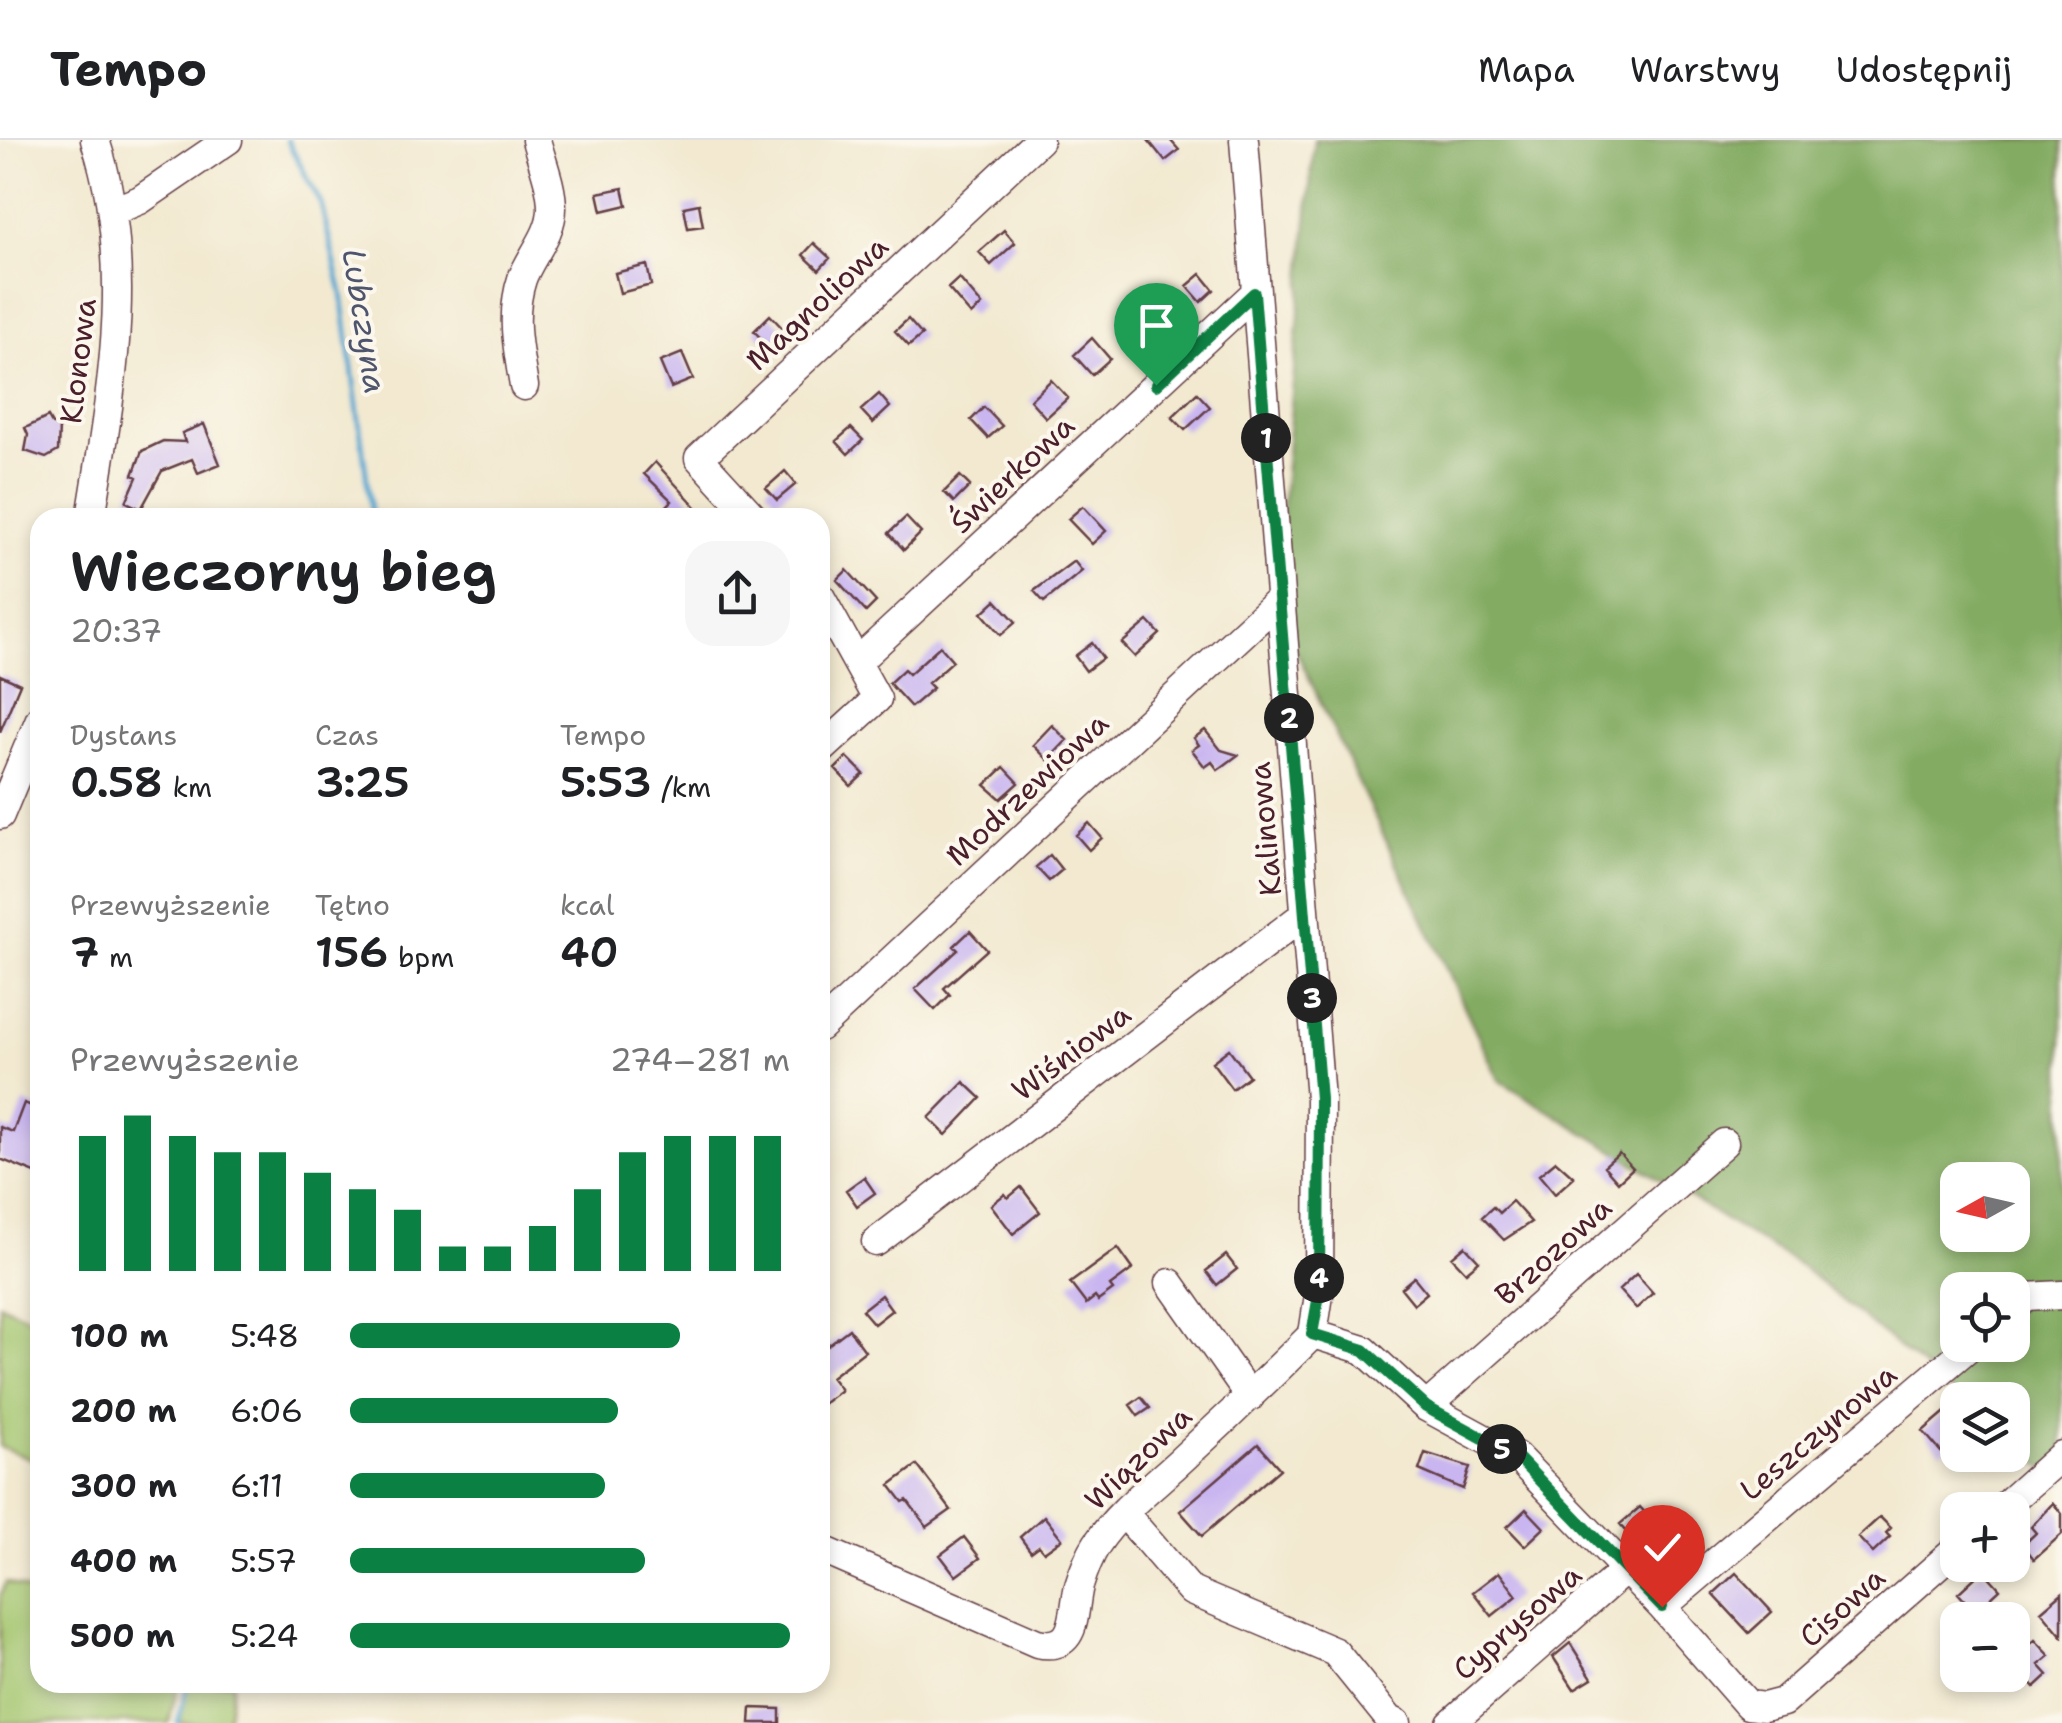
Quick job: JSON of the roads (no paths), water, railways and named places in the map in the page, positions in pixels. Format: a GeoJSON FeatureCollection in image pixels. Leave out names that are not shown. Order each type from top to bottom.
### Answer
{"type":"FeatureCollection","features":[{"type":"Feature","properties":{"kind":"street","name":"Klonowa"},"geometry":{"type":"LineString","coordinates":[[93,508],[119,303],[114,211],[95,140]]}},
{"type":"Feature","properties":{"kind":"street"},"geometry":{"type":"LineString","coordinates":[[114,211],[140,200],[228,140]]}},
{"type":"Feature","properties":{"kind":"street"},"geometry":{"type":"LineString","coordinates":[[524,386],[515,317],[518,297],[523,276],[550,222],[552,206],[536,140]]}},
{"type":"Feature","properties":{"kind":"street","name":"Magnoliowa"},"geometry":{"type":"LineString","coordinates":[[745,508],[699,458],[1039,140]]}},
{"type":"Feature","properties":{"kind":"street","name":"Kalinowa"},"geometry":{"type":"LineString","coordinates":[[1244,140],[1320,1099],[1319,1295],[1312,1334]]}},
{"type":"Feature","properties":{"kind":"street","name":"Świerkowa"},"geometry":{"type":"LineString","coordinates":[[858,661],[1254,293]]}},
{"type":"Feature","properties":{"kind":"street","name":"Modrzewiowa"},"geometry":{"type":"LineString","coordinates":[[830,1018],[1279,600]]}},
{"type":"Feature","properties":{"kind":"street"},"geometry":{"type":"LineString","coordinates":[[830,613],[877,699],[830,742]]}},
{"type":"Feature","properties":{"kind":"street"},"geometry":{"type":"LineString","coordinates":[[0,815],[30,743]]}},
{"type":"Feature","properties":{"kind":"street","name":"Wiśniowa"},"geometry":{"type":"LineString","coordinates":[[876,1242],[1305,914]]}},
{"type":"Feature","properties":{"kind":"street","name":"Brzozowa"},"geometry":{"type":"LineString","coordinates":[[1426,1407],[1724,1142]]}},
{"type":"Feature","properties":{"kind":"street"},"geometry":{"type":"LineString","coordinates":[[1170,1284],[1250,1397]]}},
{"type":"Feature","properties":{"kind":"street"},"geometry":{"type":"LineString","coordinates":[[2030,1297],[2062,1295]]}},
{"type":"Feature","properties":{"kind":"street"},"geometry":{"type":"LineString","coordinates":[[1312,1334],[1364,1350],[1426,1407],[1516,1456],[1662,1607]]}},
{"type":"Feature","properties":{"kind":"street","name":"Wiązowa"},"geometry":{"type":"LineString","coordinates":[[830,1553],[1048,1645],[1068,1636],[1074,1624],[1079,1588],[1096,1545],[1124,1513],[1312,1334]]}},
{"type":"Feature","properties":{"kind":"street","name":"Leszczynowa"},"geometry":{"type":"LineString","coordinates":[[1662,1607],[1950,1362]]}},
{"type":"Feature","properties":{"kind":"street"},"geometry":{"type":"LineString","coordinates":[[2020,1492],[2062,1455]]}},
{"type":"Feature","properties":{"kind":"street"},"geometry":{"type":"LineString","coordinates":[[1124,1513],[1191,1591],[1336,1652],[1390,1720],[1397,1723]]}},
{"type":"Feature","properties":{"kind":"street","name":"Cisowa"},"geometry":{"type":"LineString","coordinates":[[1662,1607],[1748,1705],[1764,1707],[1784,1702],[1940,1564]]}},
{"type":"Feature","properties":{"kind":"street","name":"Cyprysowa"},"geometry":{"type":"LineString","coordinates":[[1451,1723],[1625,1570]]}},
{"type":"Feature","properties":{"kind":"waterway","name":"Lubczyna"},"geometry":{"type":"LineString","coordinates":[[287,140],[321,204],[342,293],[371,508]]}},
{"type":"Feature","properties":{"kind":"waterway","name":"Lubczyna"},"geometry":{"type":"LineString","coordinates":[[178,1723],[185,1693]]}}]}
